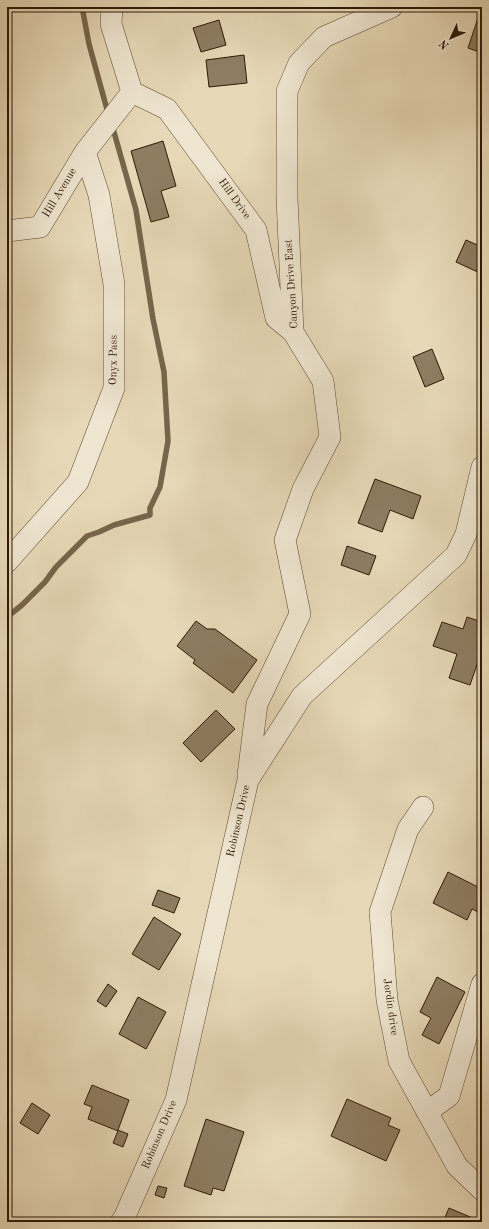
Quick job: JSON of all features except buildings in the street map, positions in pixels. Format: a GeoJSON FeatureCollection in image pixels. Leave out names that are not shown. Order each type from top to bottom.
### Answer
{"type":"FeatureCollection","features":[{"type":"Feature","properties":{"kind":"street"},"geometry":{"type":"LineString","coordinates":[[85,152],[132,92],[111,24],[112,7]]}},
{"type":"Feature","properties":{"kind":"street","name":"Canyon Drive East"},"geometry":{"type":"LineString","coordinates":[[248,780],[257,704],[300,614],[285,540],[303,489],[330,437],[323,381],[294,332],[287,198],[287,91],[299,63],[324,36],[392,7]]}},
{"type":"Feature","properties":{"kind":"street","name":"Hill Drive"},"geometry":{"type":"LineString","coordinates":[[132,92],[167,109],[256,230],[276,318],[294,332]]}},
{"type":"Feature","properties":{"kind":"street","name":"Hill Avenue"},"geometry":{"type":"LineString","coordinates":[[7,231],[40,227],[85,152]]}},
{"type":"Feature","properties":{"kind":"street","name":"Onyx Pass"},"geometry":{"type":"LineString","coordinates":[[7,562],[78,482],[114,388],[114,284],[99,195],[85,152]]}},
{"type":"Feature","properties":{"kind":"street","name":"Robinson Drive"},"geometry":{"type":"LineString","coordinates":[[129,1221],[176,1100],[248,780],[302,696],[456,555],[466,534],[482,467]]}},
{"type":"Feature","properties":{"kind":"street","name":"Jordin drive"},"geometry":{"type":"LineString","coordinates":[[423,807],[408,829],[380,912],[387,1000],[399,1061],[457,1166],[482,1190]]}},
{"type":"Feature","properties":{"kind":"street"},"geometry":{"type":"LineString","coordinates":[[427,1112],[450,1096],[482,984]]}},
{"type":"Feature","properties":{"kind":"waterway"},"geometry":{"type":"LineString","coordinates":[[82,7],[89,44],[108,113]]}},
{"type":"Feature","properties":{"kind":"waterway"},"geometry":{"type":"LineString","coordinates":[[7,617],[22,605],[45,582],[56,567],[87,536],[114,525],[150,515],[150,508],[160,487],[168,441],[164,372],[153,319],[136,210],[112,125]]}}]}
